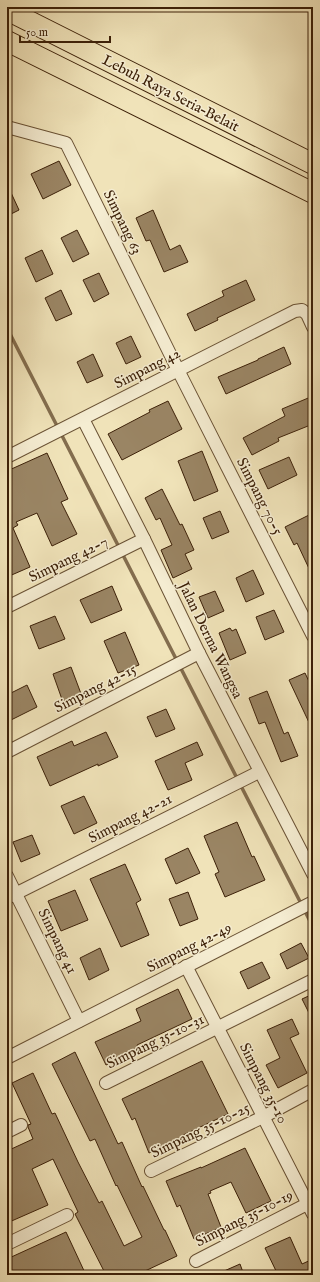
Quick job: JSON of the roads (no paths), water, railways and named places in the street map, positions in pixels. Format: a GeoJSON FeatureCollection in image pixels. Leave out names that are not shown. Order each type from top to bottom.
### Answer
{"type":"FeatureCollection","features":[{"type":"Feature","properties":{"kind":"highway","name":"Lebuh Raya Seria–Belait"},"geometry":{"type":"LineString","coordinates":[[7,10],[313,164]]}},
{"type":"Feature","properties":{"kind":"highway","name":"Lebuh Raya Seria–Belait"},"geometry":{"type":"LineString","coordinates":[[7,41],[313,193]]}},
{"type":"Feature","properties":{"kind":"street","name":"Simpang 63"},"geometry":{"type":"LineString","coordinates":[[7,127],[66,143],[178,370]]}},
{"type":"Feature","properties":{"kind":"street","name":"Simpang 42"},"geometry":{"type":"LineString","coordinates":[[7,456],[295,311],[302,310],[313,327]]}},
{"type":"Feature","properties":{"kind":"street","name":"Simpang 70-5"},"geometry":{"type":"LineString","coordinates":[[178,370],[313,636]]}},
{"type":"Feature","properties":{"kind":"street","name":"Jalan Derma Wangsa"},"geometry":{"type":"LineString","coordinates":[[83,419],[144,539],[199,653],[254,774],[313,874]]}},
{"type":"Feature","properties":{"kind":"street","name":"Simpang 42-7"},"geometry":{"type":"LineString","coordinates":[[7,607],[144,539]]}},
{"type":"Feature","properties":{"kind":"street","name":"Simpang 42-15"},"geometry":{"type":"LineString","coordinates":[[7,752],[199,653]]}},
{"type":"Feature","properties":{"kind":"street","name":"Simpang 42-21"},"geometry":{"type":"LineString","coordinates":[[11,895],[254,774]]}},
{"type":"Feature","properties":{"kind":"street","name":"Simpang 41"},"geometry":{"type":"LineString","coordinates":[[7,876],[11,895],[79,1021]]}},
{"type":"Feature","properties":{"kind":"street","name":"Simpang 42-49"},"geometry":{"type":"LineString","coordinates":[[7,1058],[313,902]]}},
{"type":"Feature","properties":{"kind":"street","name":"Simpang 35-10"},"geometry":{"type":"LineString","coordinates":[[186,966],[311,1207]]}},
{"type":"Feature","properties":{"kind":"street","name":"Simpang 35-10-31"},"geometry":{"type":"LineString","coordinates":[[106,1083],[310,981]]}},
{"type":"Feature","properties":{"kind":"street","name":"Simpang 35-10-25"},"geometry":{"type":"LineString","coordinates":[[151,1172],[263,1117],[313,1090]]}},
{"type":"Feature","properties":{"kind":"street"},"geometry":{"type":"LineString","coordinates":[[7,1132],[21,1125]]}},
{"type":"Feature","properties":{"kind":"street","name":"Simpang 35-10-19"},"geometry":{"type":"LineString","coordinates":[[196,1261],[311,1207]]}},
{"type":"Feature","properties":{"kind":"street"},"geometry":{"type":"LineString","coordinates":[[7,1244],[67,1215]]}},
{"type":"Feature","properties":{"kind":"waterway"},"geometry":{"type":"LineString","coordinates":[[7,328],[313,927]]}}]}
